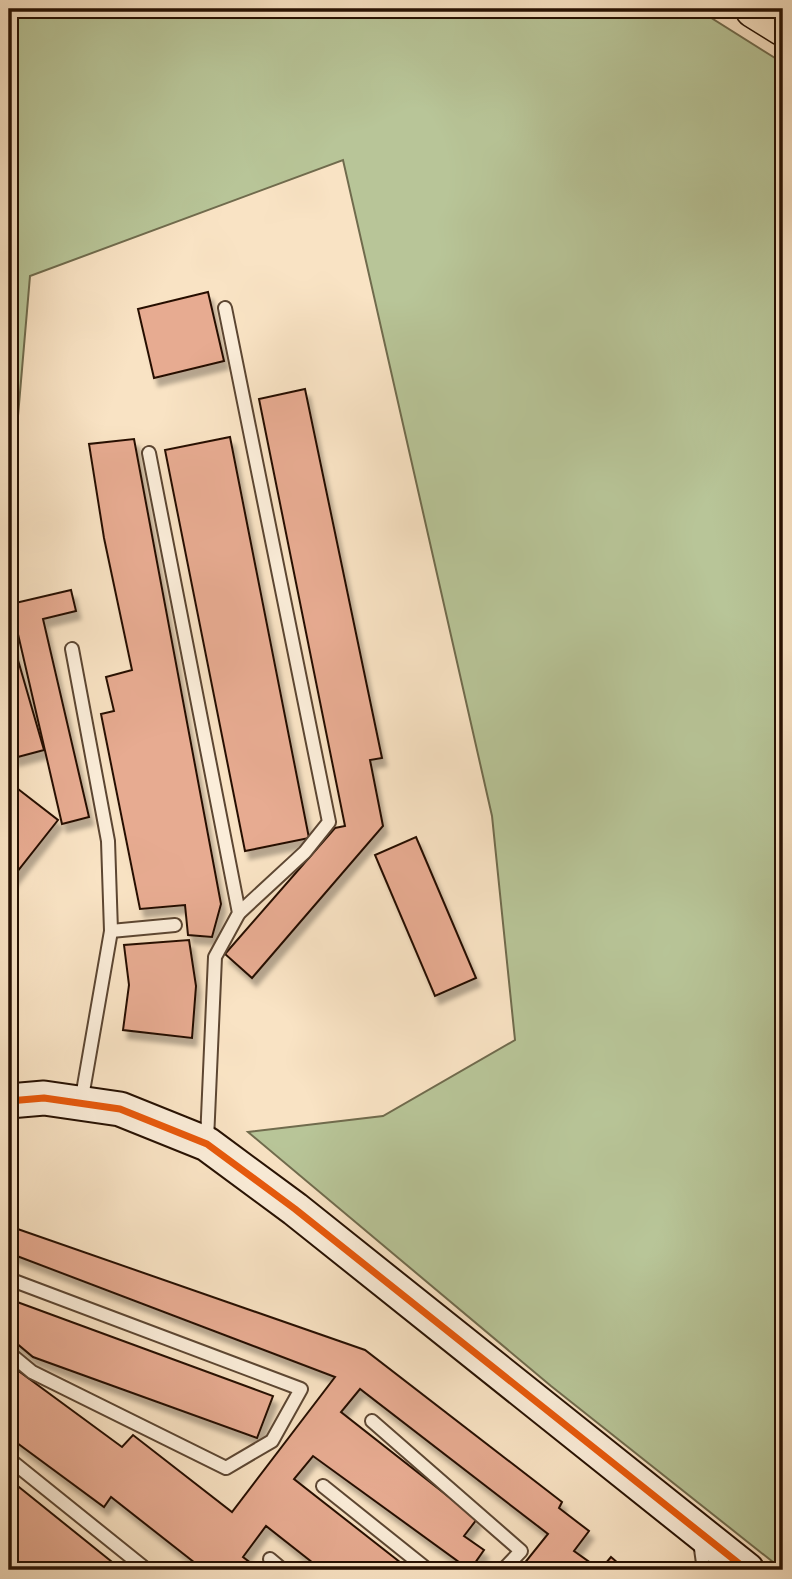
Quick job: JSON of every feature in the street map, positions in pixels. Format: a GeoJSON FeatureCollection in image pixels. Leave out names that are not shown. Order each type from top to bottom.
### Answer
{"type":"FeatureCollection","features":[{"type":"Feature","properties":{"kind":"main road"},"geometry":{"type":"LineString","coordinates":[[754,9],[783,27]]}},
{"type":"Feature","properties":{"kind":"street"},"geometry":{"type":"LineString","coordinates":[[9,1101],[44,1098],[120,1109],[207,1144],[295,1209],[747,1570]]}},
{"type":"Feature","properties":{"kind":"lane"},"geometry":{"type":"LineString","coordinates":[[207,1144],[215,957],[239,912],[304,852],[329,822],[225,308]]}},
{"type":"Feature","properties":{"kind":"lane"},"geometry":{"type":"LineString","coordinates":[[149,453],[239,912]]}},
{"type":"Feature","properties":{"kind":"lane"},"geometry":{"type":"LineString","coordinates":[[72,649],[108,841],[111,931],[81,1104]]}},
{"type":"Feature","properties":{"kind":"lane"},"geometry":{"type":"LineString","coordinates":[[111,931],[175,925]]}},
{"type":"Feature","properties":{"kind":"lane"},"geometry":{"type":"LineString","coordinates":[[9,1279],[301,1389],[272,1441],[226,1468],[32,1372],[9,1353]]}},
{"type":"Feature","properties":{"kind":"lane"},"geometry":{"type":"LineString","coordinates":[[372,1421],[522,1551],[503,1570]]}},
{"type":"Feature","properties":{"kind":"lane"},"geometry":{"type":"LineString","coordinates":[[9,1459],[147,1570]]}},
{"type":"Feature","properties":{"kind":"lane"},"geometry":{"type":"LineString","coordinates":[[323,1486],[428,1570]]}},
{"type":"Feature","properties":{"kind":"lane"},"geometry":{"type":"LineString","coordinates":[[698,1531],[705,1570]]}},
{"type":"Feature","properties":{"kind":"lane"},"geometry":{"type":"LineString","coordinates":[[270,1559],[283,1570]]}},
{"type":"Feature","properties":{"kind":"green space"},"geometry":{"type":"Polygon","coordinates":[[[9,9],[697,9],[783,63],[783,1570],[551,1386],[248,1132],[383,1116],[515,1040],[492,816],[343,160],[30,276],[9,521],[9,9]]]}},
{"type":"Feature","properties":{"kind":"building"},"geometry":{"type":"Polygon","coordinates":[[[208,292],[224,361],[154,378],[138,309],[208,292]]]}},
{"type":"Feature","properties":{"kind":"building"},"geometry":{"type":"Polygon","coordinates":[[[305,389],[382,758],[370,760],[383,826],[252,978],[225,954],[335,828],[345,826],[259,399],[305,389]]]}},
{"type":"Feature","properties":{"kind":"building"},"geometry":{"type":"Polygon","coordinates":[[[230,437],[309,838],[245,851],[165,450],[230,437]]]}},
{"type":"Feature","properties":{"kind":"building"},"geometry":{"type":"Polygon","coordinates":[[[134,439],[221,904],[212,937],[188,935],[185,905],[140,909],[101,714],[114,711],[106,677],[132,670],[104,538],[89,444],[134,439]]]}},
{"type":"Feature","properties":{"kind":"building"},"geometry":{"type":"Polygon","coordinates":[[[71,590],[76,611],[43,619],[89,817],[62,824],[11,604],[71,590]]]}},
{"type":"Feature","properties":{"kind":"building"},"geometry":{"type":"Polygon","coordinates":[[[9,629],[44,750],[14,758],[9,740],[9,629]]]}},
{"type":"Feature","properties":{"kind":"building"},"geometry":{"type":"Polygon","coordinates":[[[9,782],[58,820],[9,882],[9,782]]]}},
{"type":"Feature","properties":{"kind":"building"},"geometry":{"type":"Polygon","coordinates":[[[416,837],[476,978],[435,996],[375,855],[416,837]]]}},
{"type":"Feature","properties":{"kind":"building"},"geometry":{"type":"Polygon","coordinates":[[[189,940],[196,986],[192,1038],[123,1030],[129,985],[124,945],[189,940]]]}},
{"type":"Feature","properties":{"kind":"building"},"geometry":{"type":"Polygon","coordinates":[[[9,1226],[365,1350],[562,1502],[559,1508],[589,1531],[574,1551],[595,1566],[591,1570],[519,1570],[548,1534],[360,1389],[341,1412],[477,1519],[464,1536],[484,1550],[470,1570],[313,1456],[294,1479],[410,1570],[322,1570],[266,1526],[243,1557],[260,1570],[204,1570],[111,1497],[104,1507],[9,1437],[9,1364],[122,1447],[133,1435],[232,1512],[335,1377],[9,1253],[9,1226]]]}},
{"type":"Feature","properties":{"kind":"building"},"geometry":{"type":"Polygon","coordinates":[[[9,1299],[273,1396],[257,1438],[33,1357],[9,1337],[9,1299]]]}},
{"type":"Feature","properties":{"kind":"building"},"geometry":{"type":"Polygon","coordinates":[[[9,1479],[122,1570],[9,1570],[9,1479]]]}},
{"type":"Feature","properties":{"kind":"building"},"geometry":{"type":"Polygon","coordinates":[[[611,1557],[626,1570],[600,1570],[611,1557]]]}},
{"type":"Feature","properties":{"kind":"cycle path"},"geometry":{"type":"LineString","coordinates":[[9,1101],[44,1098],[120,1109],[207,1144],[295,1209],[747,1570]]}}]}
